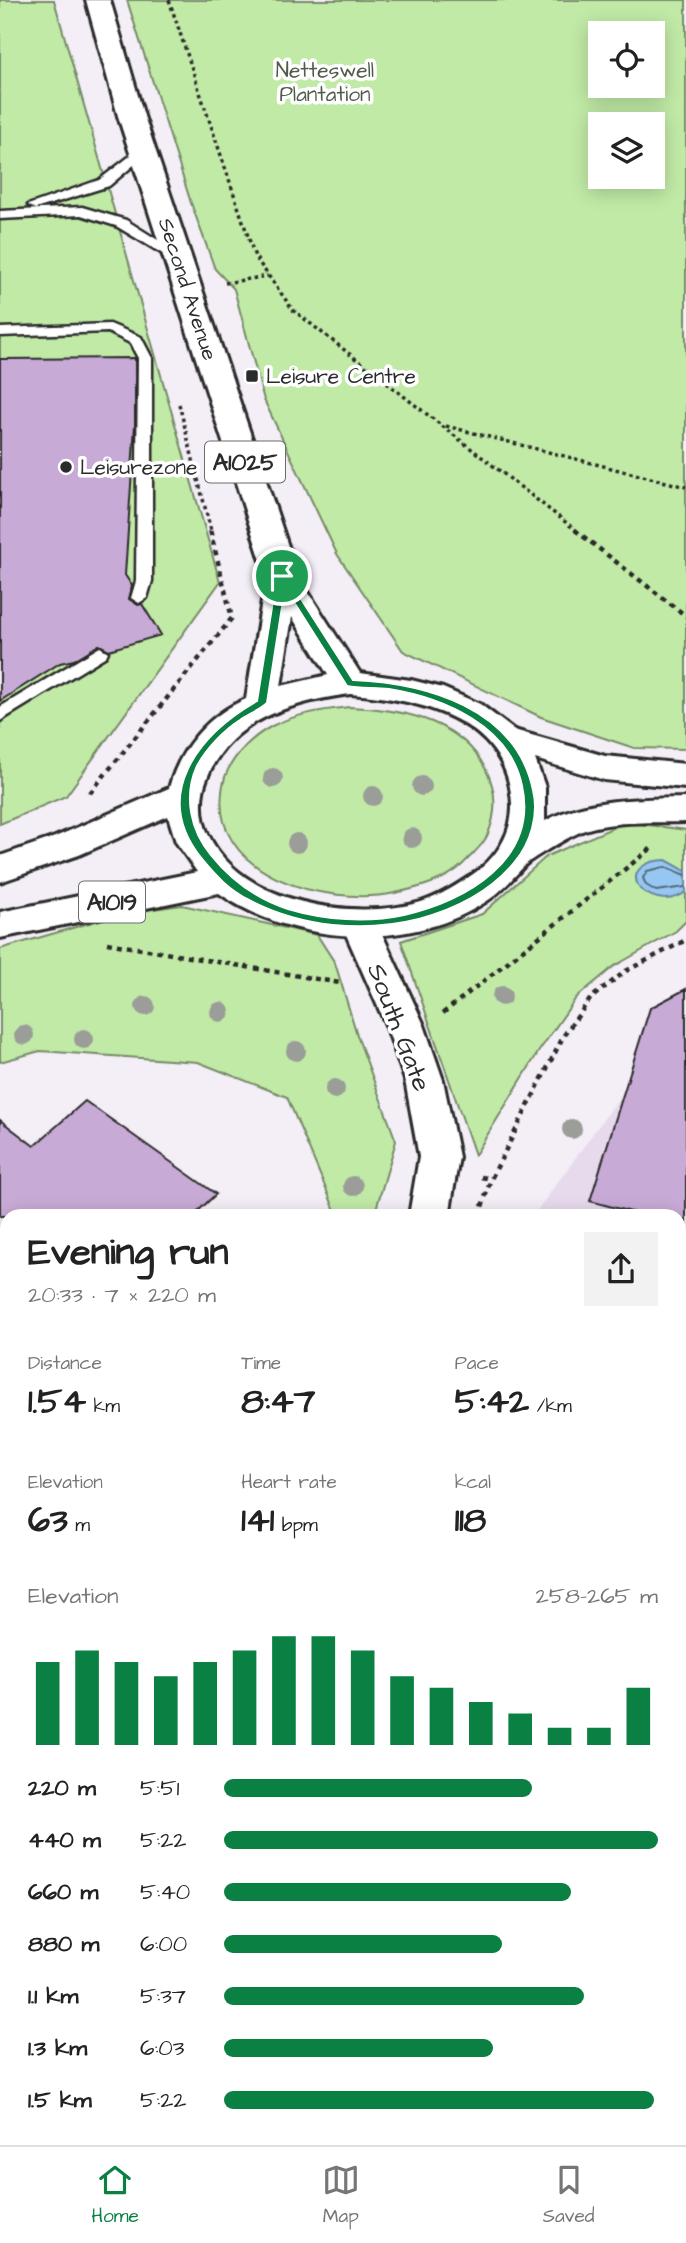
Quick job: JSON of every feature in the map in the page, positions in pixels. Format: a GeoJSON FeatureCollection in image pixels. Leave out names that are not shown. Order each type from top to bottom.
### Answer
{"type":"FeatureCollection","features":[{"type":"Feature","properties":{"kind":"main road","name":"Second Avenue"},"geometry":{"type":"LineString","coordinates":[[98,0],[143,150],[282,576],[350,684]]}},
{"type":"Feature","properties":{"kind":"main road","name":"Second Avenue"},"geometry":{"type":"LineString","coordinates":[[262,703],[282,576]]}},
{"type":"Feature","properties":{"kind":"main road"},"geometry":{"type":"LineString","coordinates":[[386,685],[420,692],[453,704],[482,720],[503,738],[524,769],[531,804],[525,835],[515,854],[500,872],[474,892],[443,908],[402,919],[359,923],[320,920],[284,911],[252,897],[224,879],[194,842],[186,819],[185,795],[192,766],[212,738],[234,719],[262,703],[318,686],[386,685]]}},
{"type":"Feature","properties":{"kind":"main road"},"geometry":{"type":"LineString","coordinates":[[503,738],[604,768],[686,776]]}},
{"type":"Feature","properties":{"kind":"main road","name":"A1019"},"geometry":{"type":"LineString","coordinates":[[0,869],[67,846],[185,795]]}},
{"type":"Feature","properties":{"kind":"main road"},"geometry":{"type":"LineString","coordinates":[[515,854],[577,819],[634,811],[686,810]]}},
{"type":"Feature","properties":{"kind":"main road","name":"A1019"},"geometry":{"type":"LineString","coordinates":[[0,925],[224,879]]}},
{"type":"Feature","properties":{"kind":"main road","name":"South Gate"},"geometry":{"type":"LineString","coordinates":[[359,923],[405,1025],[424,1080],[439,1157],[430,1209]]}},
{"type":"Feature","properties":{"kind":"lane"},"geometry":{"type":"LineString","coordinates":[[0,214],[51,201],[104,183],[143,150]]}},
{"type":"Feature","properties":{"kind":"lane"},"geometry":{"type":"LineString","coordinates":[[0,214],[82,211],[121,222],[178,257]]}},
{"type":"Feature","properties":{"kind":"lane"},"geometry":{"type":"LineString","coordinates":[[0,332],[110,328],[136,340],[145,359],[144,581],[139,598]]}},
{"type":"Feature","properties":{"kind":"lane"},"geometry":{"type":"LineString","coordinates":[[0,715],[100,652]]}},
{"type":"Feature","properties":{"kind":"path"},"geometry":{"type":"LineString","coordinates":[[169,0],[255,257],[293,310],[686,616]]}},
{"type":"Feature","properties":{"kind":"path"},"geometry":{"type":"LineString","coordinates":[[221,283],[269,276]]}},
{"type":"Feature","properties":{"kind":"path"},"geometry":{"type":"LineString","coordinates":[[442,425],[686,487]]}},
{"type":"Feature","properties":{"kind":"path"},"geometry":{"type":"LineString","coordinates":[[436,1016],[447,1012],[654,847]]}},
{"type":"Feature","properties":{"kind":"path"},"geometry":{"type":"LineString","coordinates":[[481,1209],[491,1179],[564,1035],[591,998],[626,971],[686,940]]}},
{"type":"Feature","properties":{"kind":"path"},"geometry":{"type":"LineString","coordinates":[[106,943],[353,985]]}},
{"type":"Feature","properties":{"kind":"path"},"geometry":{"type":"LineString","coordinates":[[478,1177],[491,1179]]}},
{"type":"Feature","properties":{"kind":"shaded area"},"geometry":{"type":"Polygon","coordinates":[[[686,1006],[686,1209],[538,1209],[686,1006]]]}},
{"type":"Feature","properties":{"kind":"green space"},"geometry":{"type":"Polygon","coordinates":[[[0,0],[54,0],[220,582],[66,796],[0,824],[0,0]]]}},
{"type":"Feature","properties":{"kind":"green space","name":"Netteswell Plantation"},"geometry":{"type":"Polygon","coordinates":[[[127,0],[686,0],[686,749],[634,748],[541,717],[403,651],[337,554],[264,400],[234,289],[215,269],[191,203],[127,0]]]}},
{"type":"Feature","properties":{"kind":"green space"},"geometry":{"type":"Polygon","coordinates":[[[349,707],[391,711],[432,722],[463,741],[485,768],[494,800],[493,818],[487,836],[463,864],[448,875],[395,893],[337,895],[306,889],[277,878],[252,863],[233,842],[223,816],[223,785],[234,759],[248,744],[272,726],[309,713],[349,707]]]}},
{"type":"Feature","properties":{"kind":"green space"},"geometry":{"type":"Polygon","coordinates":[[[626,822],[686,830],[686,921],[676,931],[613,967],[576,998],[539,1051],[475,1155],[401,941],[482,914],[547,856],[626,822]]]}},
{"type":"Feature","properties":{"kind":"green space"},"geometry":{"type":"Polygon","coordinates":[[[182,905],[317,935],[335,963],[358,1038],[396,1141],[376,1209],[335,1209],[287,1097],[198,1062],[40,1051],[0,1062],[0,949],[124,913],[182,905]]]}},
{"type":"Feature","properties":{"kind":"water"},"geometry":{"type":"Polygon","coordinates":[[[666,860],[686,871],[686,892],[674,898],[663,899],[640,889],[636,876],[647,864],[666,860]]]}},
{"type":"Feature","properties":{"kind":"building","name":"Leisurezone"},"geometry":{"type":"Polygon","coordinates":[[[135,358],[135,425],[125,575],[132,586],[129,599],[138,605],[142,604],[161,635],[109,650],[99,645],[74,660],[60,663],[0,701],[0,359],[135,358]]]}},
{"type":"Feature","properties":{"kind":"building"},"geometry":{"type":"Polygon","coordinates":[[[686,989],[686,1209],[620,1209],[590,1201],[650,1008],[686,989]]]}},
{"type":"Feature","properties":{"kind":"building"},"geometry":{"type":"Polygon","coordinates":[[[85,1101],[216,1194],[200,1209],[0,1209],[0,1120],[34,1146],[85,1101]]]}},
{"type":"Feature","properties":{"kind":"place","name":"Leisure Centre"},"geometry":{"type":"Point","coordinates":[252,376]}},
{"type":"Feature","properties":{"kind":"place","name":"Leisurezone"},"geometry":{"type":"Point","coordinates":[66,467]}},
{"type":"Feature","properties":{"kind":"route"},"geometry":{"type":"LineString","coordinates":[[282,576],[350,684],[386,685],[420,692],[453,704],[482,720],[503,738],[524,769],[531,804],[525,835],[515,854],[500,872],[474,892],[443,908],[402,919],[359,923],[320,920],[284,911],[252,897],[224,879],[194,842],[186,819],[185,795],[192,766],[212,738],[234,719],[262,703],[282,576]]}}]}
